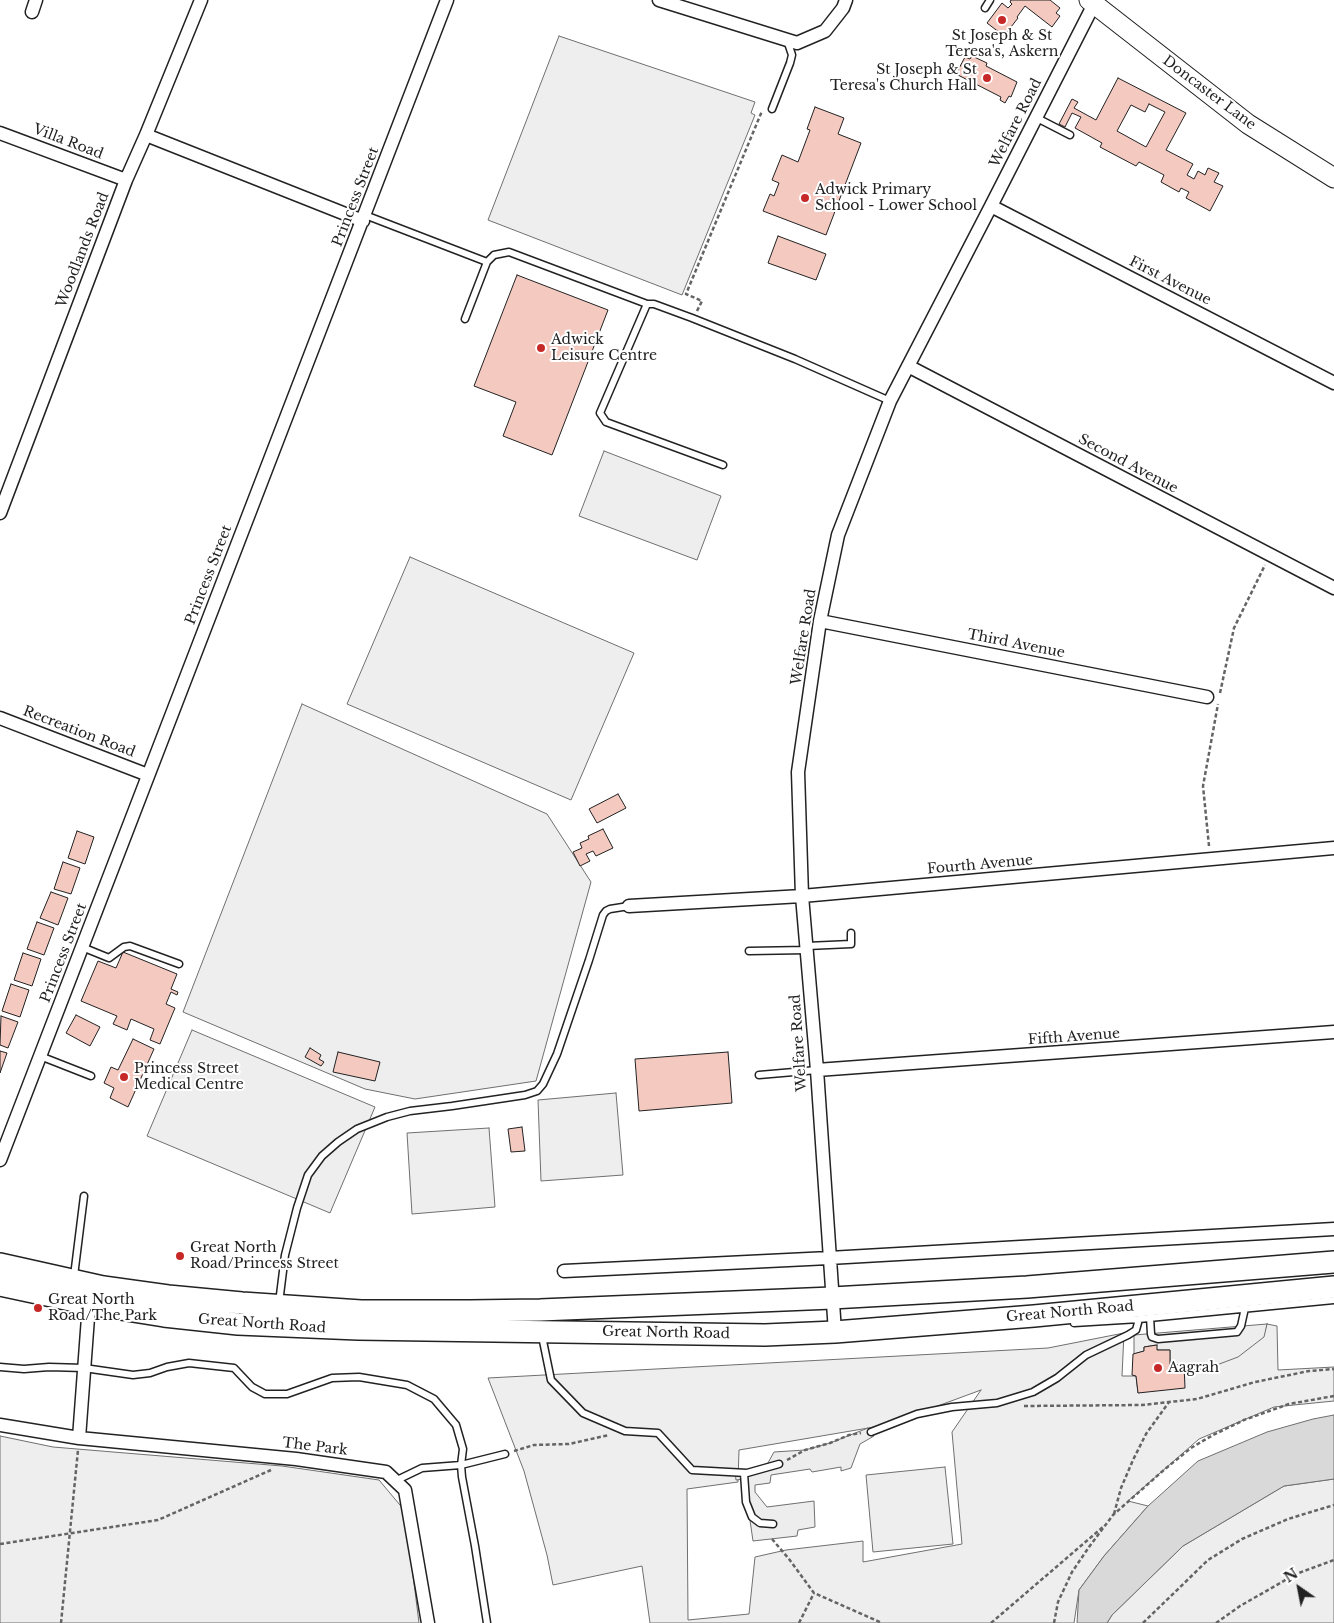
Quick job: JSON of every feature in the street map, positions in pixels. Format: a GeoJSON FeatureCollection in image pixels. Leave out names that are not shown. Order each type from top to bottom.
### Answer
{"type":"FeatureCollection","features":[{"type":"Feature","properties":{"kind":"highway","name":"Great North Road"},"geometry":{"type":"LineString","coordinates":[[0,1264],[103,1287],[168,1296],[361,1311],[470,1312],[832,1298],[1027,1287],[1334,1262]]}},
{"type":"Feature","properties":{"kind":"highway","name":"Great North Road"},"geometry":{"type":"LineString","coordinates":[[0,1285],[89,1304],[164,1316],[238,1324],[358,1330],[765,1335],[1044,1318],[1334,1287]]}},
{"type":"Feature","properties":{"kind":"main road","name":"Doncaster Lane"},"geometry":{"type":"LineString","coordinates":[[1091,2],[1248,124],[1334,178]]}},
{"type":"Feature","properties":{"kind":"street","name":"Woodlands Road"},"geometry":{"type":"LineString","coordinates":[[0,513],[126,180],[201,0]]}},
{"type":"Feature","properties":{"kind":"street","name":"Princess Street"},"geometry":{"type":"LineString","coordinates":[[0,1158],[447,0]]}},
{"type":"Feature","properties":{"kind":"street"},"geometry":{"type":"LineString","coordinates":[[659,0],[796,43],[825,31],[846,0]]}},
{"type":"Feature","properties":{"kind":"street","name":"Welfare Road"},"geometry":{"type":"LineString","coordinates":[[835,1332],[817,1070],[802,896],[798,772],[820,621],[838,535],[890,401],[992,206],[1091,2]]}},
{"type":"Feature","properties":{"kind":"street","name":"Villa Road"},"geometry":{"type":"LineString","coordinates":[[0,133],[126,180]]}},
{"type":"Feature","properties":{"kind":"street"},"geometry":{"type":"LineString","coordinates":[[146,135],[364,218]]}},
{"type":"Feature","properties":{"kind":"street","name":"First Avenue"},"geometry":{"type":"LineString","coordinates":[[992,206],[1334,383]]}},
{"type":"Feature","properties":{"kind":"street","name":"Second Avenue"},"geometry":{"type":"LineString","coordinates":[[908,366],[1334,588]]}},
{"type":"Feature","properties":{"kind":"street","name":"Third Avenue"},"geometry":{"type":"LineString","coordinates":[[820,621],[1207,696]]}},
{"type":"Feature","properties":{"kind":"street","name":"Recreation Road"},"geometry":{"type":"LineString","coordinates":[[0,718],[148,775]]}},
{"type":"Feature","properties":{"kind":"street","name":"Fourth Avenue"},"geometry":{"type":"LineString","coordinates":[[629,906],[802,896],[1334,848]]}},
{"type":"Feature","properties":{"kind":"street","name":"Fifth Avenue"},"geometry":{"type":"LineString","coordinates":[[817,1070],[1334,1032]]}},
{"type":"Feature","properties":{"kind":"street"},"geometry":{"type":"LineString","coordinates":[[564,1271],[1334,1229]]}},
{"type":"Feature","properties":{"kind":"street"},"geometry":{"type":"LineString","coordinates":[[79,1438],[89,1304]]}},
{"type":"Feature","properties":{"kind":"street","name":"The Park"},"geometry":{"type":"LineString","coordinates":[[0,1425],[79,1438],[296,1459],[386,1472],[395,1480]]}},
{"type":"Feature","properties":{"kind":"street"},"geometry":{"type":"LineString","coordinates":[[395,1480],[406,1490],[428,1623]]}},
{"type":"Feature","properties":{"kind":"lane"},"geometry":{"type":"LineString","coordinates":[[985,8],[990,0]]}},
{"type":"Feature","properties":{"kind":"lane"},"geometry":{"type":"LineString","coordinates":[[772,109],[792,55],[787,40]]}},
{"type":"Feature","properties":{"kind":"lane"},"geometry":{"type":"LineString","coordinates":[[1035,117],[1070,135]]}},
{"type":"Feature","properties":{"kind":"lane"},"geometry":{"type":"LineString","coordinates":[[364,218],[487,262]]}},
{"type":"Feature","properties":{"kind":"lane"},"geometry":{"type":"LineString","coordinates":[[464,319],[487,262],[494,255],[509,252],[647,304],[654,304],[692,318],[795,358],[890,401]]}},
{"type":"Feature","properties":{"kind":"lane"},"geometry":{"type":"LineString","coordinates":[[647,304],[600,413],[606,422],[723,465]]}},
{"type":"Feature","properties":{"kind":"lane"},"geometry":{"type":"LineString","coordinates":[[279,1306],[285,1255],[297,1208],[308,1176],[322,1156],[357,1129],[410,1110],[452,1106],[525,1095],[537,1091],[543,1084],[557,1054],[603,915],[606,911],[629,906]]}},
{"type":"Feature","properties":{"kind":"lane"},"geometry":{"type":"LineString","coordinates":[[749,951],[851,944],[851,932]]}},
{"type":"Feature","properties":{"kind":"lane"},"geometry":{"type":"LineString","coordinates":[[82,947],[110,958],[124,947],[133,947],[180,964]]}},
{"type":"Feature","properties":{"kind":"lane"},"geometry":{"type":"LineString","coordinates":[[40,1056],[91,1076]]}},
{"type":"Feature","properties":{"kind":"lane"},"geometry":{"type":"LineString","coordinates":[[760,1075],[817,1070]]}},
{"type":"Feature","properties":{"kind":"lane"},"geometry":{"type":"LineString","coordinates":[[73,1280],[84,1196]]}},
{"type":"Feature","properties":{"kind":"lane"},"geometry":{"type":"LineString","coordinates":[[1062,1323],[1139,1319],[1334,1300]]}},
{"type":"Feature","properties":{"kind":"lane"},"geometry":{"type":"LineString","coordinates":[[1150,1317],[1152,1337],[1158,1339],[1237,1332],[1241,1326],[1245,1308]]}},
{"type":"Feature","properties":{"kind":"lane"},"geometry":{"type":"LineString","coordinates":[[871,1432],[917,1414],[952,1407],[997,1403],[1034,1392],[1057,1378],[1086,1356],[1136,1330],[1139,1319]]}},
{"type":"Feature","properties":{"kind":"lane"},"geometry":{"type":"LineString","coordinates":[[542,1332],[551,1380],[583,1413],[625,1432],[658,1433],[692,1470],[744,1473],[779,1464]]}},
{"type":"Feature","properties":{"kind":"lane"},"geometry":{"type":"LineString","coordinates":[[0,1367],[24,1369],[49,1367],[84,1368],[133,1375],[150,1373],[167,1367],[189,1363],[234,1368],[252,1386],[265,1394],[287,1394],[332,1378],[359,1377],[407,1385],[434,1399],[456,1425],[463,1449],[460,1465],[487,1623]]}},
{"type":"Feature","properties":{"kind":"lane"},"geometry":{"type":"LineString","coordinates":[[395,1480],[422,1468],[460,1465],[505,1454]]}},
{"type":"Feature","properties":{"kind":"lane"},"geometry":{"type":"LineString","coordinates":[[744,1473],[746,1502],[752,1517],[760,1523],[773,1524]]}},
{"type":"Feature","properties":{"kind":"path"},"geometry":{"type":"LineString","coordinates":[[692,318],[702,301],[686,294],[765,105]]}},
{"type":"Feature","properties":{"kind":"path"},"geometry":{"type":"LineString","coordinates":[[1210,859],[1202,786],[1221,690],[1234,628],[1271,555]]}},
{"type":"Feature","properties":{"kind":"path"},"geometry":{"type":"LineString","coordinates":[[1009,1399],[1024,1406],[1142,1405],[1197,1399],[1255,1382],[1309,1371],[1334,1369]]}},
{"type":"Feature","properties":{"kind":"path"},"geometry":{"type":"LineString","coordinates":[[1054,1623],[1058,1602],[1072,1572],[1113,1514],[1185,1453],[1213,1435],[1244,1420],[1288,1404],[1334,1396]]}},
{"type":"Feature","properties":{"kind":"path"},"geometry":{"type":"LineString","coordinates":[[1113,1514],[1120,1488],[1146,1434],[1169,1402]]}},
{"type":"Feature","properties":{"kind":"path"},"geometry":{"type":"LineString","coordinates":[[505,1454],[534,1445],[569,1444],[625,1432]]}},
{"type":"Feature","properties":{"kind":"path"},"geometry":{"type":"LineString","coordinates":[[779,1464],[805,1450],[849,1435],[871,1432]]}},
{"type":"Feature","properties":{"kind":"path"},"geometry":{"type":"LineString","coordinates":[[62,1623],[79,1438]]}},
{"type":"Feature","properties":{"kind":"path"},"geometry":{"type":"LineString","coordinates":[[0,1544],[158,1520],[296,1459]]}},
{"type":"Feature","properties":{"kind":"path"},"geometry":{"type":"LineString","coordinates":[[1142,1623],[1208,1560],[1242,1539],[1288,1519],[1334,1505]]}},
{"type":"Feature","properties":{"kind":"path"},"geometry":{"type":"LineString","coordinates":[[991,1623],[1107,1523]]}},
{"type":"Feature","properties":{"kind":"path"},"geometry":{"type":"LineString","coordinates":[[772,1539],[814,1593],[882,1623]]}},
{"type":"Feature","properties":{"kind":"path"},"geometry":{"type":"LineString","coordinates":[[1216,1623],[1240,1606],[1296,1574],[1334,1560]]}},
{"type":"Feature","properties":{"kind":"path"},"geometry":{"type":"LineString","coordinates":[[799,1623],[814,1593]]}},
{"type":"Feature","properties":{"kind":"shaded area"},"geometry":{"type":"Polygon","coordinates":[[[559,36],[755,102],[751,113],[755,115],[682,295],[488,220],[559,36]]]}},
{"type":"Feature","properties":{"kind":"shaded area"},"geometry":{"type":"Polygon","coordinates":[[[604,451],[721,496],[697,560],[579,516],[604,451]]]}},
{"type":"Feature","properties":{"kind":"shaded area"},"geometry":{"type":"Polygon","coordinates":[[[410,557],[634,653],[571,800],[347,704],[410,557]]]}},
{"type":"Feature","properties":{"kind":"shaded area"},"geometry":{"type":"Polygon","coordinates":[[[302,704],[547,814],[591,882],[536,1081],[415,1099],[365,1089],[183,1012],[302,704]]]}},
{"type":"Feature","properties":{"kind":"shaded area"},"geometry":{"type":"Polygon","coordinates":[[[192,1030],[375,1107],[330,1213],[147,1136],[192,1030]]]}},
{"type":"Feature","properties":{"kind":"shaded area"},"geometry":{"type":"Polygon","coordinates":[[[616,1093],[623,1175],[541,1181],[538,1100],[616,1093]]]}},
{"type":"Feature","properties":{"kind":"shaded area"},"geometry":{"type":"Polygon","coordinates":[[[489,1128],[495,1207],[412,1214],[407,1133],[489,1128]]]}},
{"type":"Feature","properties":{"kind":"shaded area"},"geometry":{"type":"Polygon","coordinates":[[[1267,1324],[1277,1326],[1278,1370],[1334,1367],[1334,1401],[1274,1407],[1199,1439],[1128,1501],[1148,1506],[1104,1556],[1079,1590],[1074,1623],[650,1623],[642,1566],[553,1585],[547,1555],[524,1471],[488,1378],[1048,1348],[1124,1333],[1122,1376],[1136,1376],[1138,1393],[1184,1370],[1206,1369],[1263,1337],[1267,1324]],[[981,1390],[886,1425],[739,1450],[738,1482],[687,1489],[688,1620],[749,1614],[755,1557],[786,1550],[863,1541],[863,1562],[962,1544],[952,1432],[981,1390]]]}},
{"type":"Feature","properties":{"kind":"shaded area"},"geometry":{"type":"Polygon","coordinates":[[[1267,1324],[1264,1337],[1238,1357],[1206,1369],[1184,1370],[1183,1365],[1170,1365],[1170,1350],[1157,1350],[1156,1345],[1144,1347],[1144,1351],[1134,1354],[1134,1335],[1267,1324]]]}},
{"type":"Feature","properties":{"kind":"shaded area"},"geometry":{"type":"Polygon","coordinates":[[[1334,1415],[1334,1479],[1284,1486],[1183,1546],[1112,1615],[1107,1623],[1077,1623],[1079,1590],[1104,1556],[1148,1506],[1198,1461],[1267,1432],[1334,1415]]]}},
{"type":"Feature","properties":{"kind":"shaded area"},"geometry":{"type":"Polygon","coordinates":[[[868,1428],[874,1436],[860,1444],[851,1468],[841,1471],[841,1467],[812,1472],[810,1469],[771,1475],[770,1483],[755,1485],[755,1492],[767,1507],[814,1501],[815,1527],[798,1530],[797,1536],[753,1541],[744,1479],[736,1480],[735,1471],[764,1470],[774,1452],[805,1450],[830,1443],[868,1428]]]}},
{"type":"Feature","properties":{"kind":"shaded area"},"geometry":{"type":"Polygon","coordinates":[[[0,1436],[53,1447],[282,1466],[379,1480],[405,1511],[419,1623],[0,1623],[0,1436]]]}},
{"type":"Feature","properties":{"kind":"shaded area"},"geometry":{"type":"Polygon","coordinates":[[[945,1467],[953,1544],[873,1552],[866,1475],[945,1467]]]}},
{"type":"Feature","properties":{"kind":"shaded area"},"geometry":{"type":"Polygon","coordinates":[[[1334,1479],[1334,1623],[1107,1623],[1112,1615],[1183,1546],[1284,1486],[1334,1479]]]}},
{"type":"Feature","properties":{"kind":"building","name":"St Joseph & St Teresa's, Askern"},"geometry":{"type":"Polygon","coordinates":[[[1011,0],[1050,0],[1060,8],[1056,13],[1060,16],[1052,27],[1025,6],[1004,36],[987,23],[1002,3],[1008,8],[1012,4],[1011,0]]]}},
{"type":"Feature","properties":{"kind":"building","name":"St Joseph & St Teresa's Church Hall"},"geometry":{"type":"Polygon","coordinates":[[[972,56],[987,63],[986,66],[1017,82],[1011,97],[1009,96],[1005,103],[1000,100],[1001,97],[956,74],[965,57],[970,59],[972,56]]]}},
{"type":"Feature","properties":{"kind":"building"},"geometry":{"type":"Polygon","coordinates":[[[1118,78],[1186,113],[1166,150],[1193,164],[1187,175],[1194,179],[1198,171],[1205,175],[1208,168],[1219,173],[1214,182],[1223,186],[1210,211],[1186,198],[1189,192],[1181,188],[1179,192],[1161,182],[1164,175],[1139,162],[1136,166],[1100,147],[1102,143],[1075,128],[1081,117],[1072,113],[1065,127],[1059,124],[1072,99],[1078,102],[1074,108],[1096,120],[1118,78]],[[1149,104],[1145,112],[1131,105],[1117,131],[1146,147],[1165,112],[1149,104]]]}},
{"type":"Feature","properties":{"kind":"building"},"geometry":{"type":"Polygon","coordinates":[[[815,107],[844,118],[838,134],[861,143],[826,235],[763,211],[770,194],[774,196],[779,183],[772,180],[782,155],[798,162],[810,130],[807,129],[815,107]]]}},
{"type":"Feature","properties":{"kind":"building"},"geometry":{"type":"Polygon","coordinates":[[[778,236],[826,254],[816,280],[768,263],[778,236]]]}},
{"type":"Feature","properties":{"kind":"building","name":"Adwick Leisure Centre"},"geometry":{"type":"Polygon","coordinates":[[[517,275],[608,310],[552,455],[503,436],[516,402],[474,386],[517,275]]]}},
{"type":"Feature","properties":{"kind":"building"},"geometry":{"type":"Polygon","coordinates":[[[618,794],[626,808],[597,823],[589,809],[618,794]]]}},
{"type":"Feature","properties":{"kind":"building"},"geometry":{"type":"Polygon","coordinates":[[[603,829],[613,848],[596,856],[593,851],[586,854],[590,861],[580,866],[573,852],[582,848],[580,843],[589,839],[588,836],[603,829]]]}},
{"type":"Feature","properties":{"kind":"building"},"geometry":{"type":"Polygon","coordinates":[[[77,831],[94,837],[85,864],[68,858],[77,831]]]}},
{"type":"Feature","properties":{"kind":"building"},"geometry":{"type":"Polygon","coordinates":[[[63,862],[80,868],[71,894],[54,889],[63,862]]]}},
{"type":"Feature","properties":{"kind":"building"},"geometry":{"type":"Polygon","coordinates":[[[51,892],[68,898],[58,925],[40,918],[51,892]]]}},
{"type":"Feature","properties":{"kind":"building"},"geometry":{"type":"Polygon","coordinates":[[[37,922],[54,928],[44,955],[27,949],[37,922]]]}},
{"type":"Feature","properties":{"kind":"building"},"geometry":{"type":"Polygon","coordinates":[[[123,952],[177,974],[171,989],[178,992],[177,995],[171,992],[166,1004],[175,1008],[160,1044],[150,1040],[154,1029],[131,1019],[127,1030],[113,1024],[117,1016],[81,1001],[98,961],[116,968],[123,952]]]}},
{"type":"Feature","properties":{"kind":"building"},"geometry":{"type":"Polygon","coordinates":[[[23,953],[41,959],[32,986],[14,980],[23,953]]]}},
{"type":"Feature","properties":{"kind":"building"},"geometry":{"type":"Polygon","coordinates":[[[11,984],[29,990],[20,1017],[2,1011],[11,984]]]}},
{"type":"Feature","properties":{"kind":"building"},"geometry":{"type":"Polygon","coordinates":[[[76,1015],[100,1027],[90,1046],[66,1033],[76,1015]]]}},
{"type":"Feature","properties":{"kind":"building"},"geometry":{"type":"Polygon","coordinates":[[[1,1016],[18,1022],[8,1048],[0,1045],[1,1016]]]}},
{"type":"Feature","properties":{"kind":"building","name":"Princess Street Medical Centre"},"geometry":{"type":"Polygon","coordinates":[[[133,1039],[154,1049],[128,1107],[110,1098],[114,1088],[104,1083],[111,1067],[118,1070],[133,1039]]]}},
{"type":"Feature","properties":{"kind":"building"},"geometry":{"type":"Polygon","coordinates":[[[310,1048],[321,1055],[319,1059],[324,1062],[321,1066],[305,1057],[310,1048]]]}},
{"type":"Feature","properties":{"kind":"building"},"geometry":{"type":"Polygon","coordinates":[[[0,1051],[7,1053],[0,1073],[0,1051]]]}},
{"type":"Feature","properties":{"kind":"building"},"geometry":{"type":"Polygon","coordinates":[[[338,1052],[380,1062],[375,1081],[333,1072],[338,1052]]]}},
{"type":"Feature","properties":{"kind":"building"},"geometry":{"type":"Polygon","coordinates":[[[728,1052],[732,1103],[639,1111],[635,1059],[728,1052]]]}},
{"type":"Feature","properties":{"kind":"building"},"geometry":{"type":"Polygon","coordinates":[[[522,1127],[525,1151],[511,1152],[508,1129],[522,1127]]]}},
{"type":"Feature","properties":{"kind":"building","name":"Aagrah"},"geometry":{"type":"Polygon","coordinates":[[[1157,1345],[1157,1350],[1170,1350],[1170,1365],[1184,1365],[1185,1388],[1138,1393],[1136,1376],[1132,1375],[1133,1354],[1144,1351],[1144,1347],[1157,1345]]]}},
{"type":"Feature","properties":{"kind":"place","name":"St Joseph & St Teresa's, Askern"},"geometry":{"type":"Point","coordinates":[1002,20]}},
{"type":"Feature","properties":{"kind":"place","name":"St Joseph & St Teresa's Church Hall"},"geometry":{"type":"Point","coordinates":[987,78]}},
{"type":"Feature","properties":{"kind":"place","name":"Adwick Primary School - Lower School"},"geometry":{"type":"Point","coordinates":[805,198]}},
{"type":"Feature","properties":{"kind":"place","name":"Adwick Leisure Centre"},"geometry":{"type":"Point","coordinates":[541,348]}},
{"type":"Feature","properties":{"kind":"place","name":"Princess Street Medical Centre"},"geometry":{"type":"Point","coordinates":[124,1077]}},
{"type":"Feature","properties":{"kind":"place","name":"Great North Road/Princess Street"},"geometry":{"type":"Point","coordinates":[180,1256]}},
{"type":"Feature","properties":{"kind":"place","name":"Great North Road/The Park"},"geometry":{"type":"Point","coordinates":[38,1308]}},
{"type":"Feature","properties":{"kind":"place","name":"Aagrah"},"geometry":{"type":"Point","coordinates":[1158,1368]}}]}
